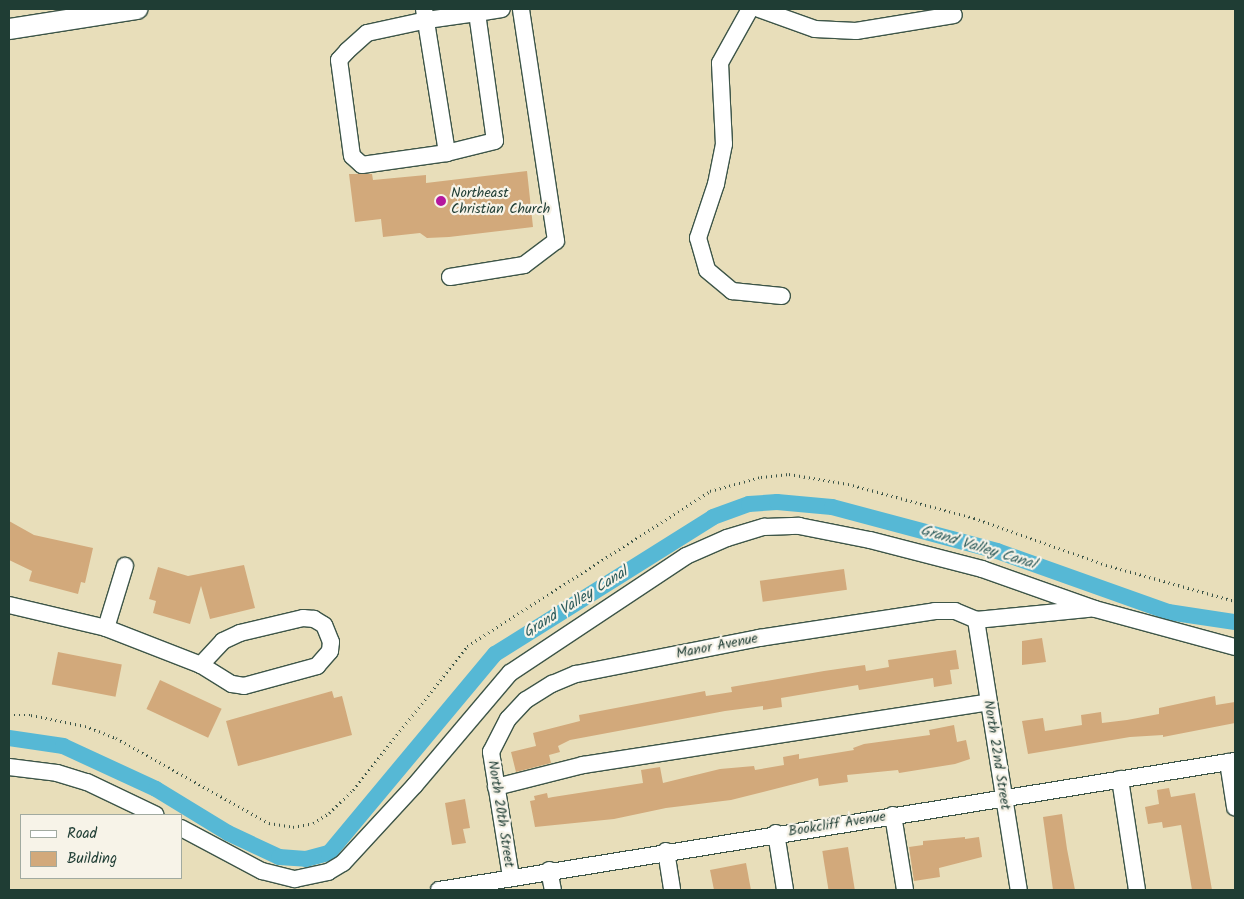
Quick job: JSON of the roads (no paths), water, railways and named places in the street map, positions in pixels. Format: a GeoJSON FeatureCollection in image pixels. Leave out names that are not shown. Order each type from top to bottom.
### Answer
{"type":"FeatureCollection","features":[{"type":"Feature","properties":{"kind":"main road"},"geometry":{"type":"LineString","coordinates":[[9,29],[137,9]]}},
{"type":"Feature","properties":{"kind":"street"},"geometry":{"type":"LineString","coordinates":[[477,12],[495,141],[447,153],[362,165],[352,156],[339,60],[367,33],[426,14],[502,9]]}},
{"type":"Feature","properties":{"kind":"street"},"geometry":{"type":"LineString","coordinates":[[450,277],[524,265],[556,241],[521,9]]}},
{"type":"Feature","properties":{"kind":"street"},"geometry":{"type":"LineString","coordinates":[[750,9],[720,62],[724,144],[716,184],[698,238],[707,270],[732,292],[782,296]]}},
{"type":"Feature","properties":{"kind":"street"},"geometry":{"type":"LineString","coordinates":[[760,9],[815,29],[856,31],[954,16]]}},
{"type":"Feature","properties":{"kind":"street"},"geometry":{"type":"LineString","coordinates":[[426,14],[447,153]]}},
{"type":"Feature","properties":{"kind":"street"},"geometry":{"type":"LineString","coordinates":[[182,829],[262,871],[295,879],[328,872],[343,863],[395,807],[510,673],[686,556],[727,538],[764,527],[799,526],[870,540],[982,569],[1095,609],[1235,647]]}},
{"type":"Feature","properties":{"kind":"street"},"geometry":{"type":"LineString","coordinates":[[106,628],[125,566]]}},
{"type":"Feature","properties":{"kind":"street"},"geometry":{"type":"LineString","coordinates":[[9,605],[106,628],[202,665],[220,679],[244,686],[317,666],[330,651],[331,642],[324,625],[314,619],[303,618],[240,633],[223,641],[202,665]]}},
{"type":"Feature","properties":{"kind":"street"},"geometry":{"type":"LineString","coordinates":[[976,620],[1095,609]]}},
{"type":"Feature","properties":{"kind":"street","name":"Manor Avenue"},"geometry":{"type":"LineString","coordinates":[[491,752],[508,719],[526,700],[552,684],[576,674],[759,638],[935,611],[955,611],[976,620]]}},
{"type":"Feature","properties":{"kind":"street","name":"North 22nd Street"},"geometry":{"type":"LineString","coordinates":[[976,620],[1019,890]]}},
{"type":"Feature","properties":{"kind":"street"},"geometry":{"type":"LineString","coordinates":[[496,787],[583,765],[988,702]]}},
{"type":"Feature","properties":{"kind":"street","name":"North 20th Street"},"geometry":{"type":"LineString","coordinates":[[491,752],[512,877]]}},
{"type":"Feature","properties":{"kind":"street"},"geometry":{"type":"LineString","coordinates":[[1232,762],[1235,807]]}},
{"type":"Feature","properties":{"kind":"street","name":"Bookcliff Avenue"},"geometry":{"type":"LineString","coordinates":[[439,890],[776,833],[1232,762]]}},
{"type":"Feature","properties":{"kind":"street"},"geometry":{"type":"LineString","coordinates":[[9,767],[56,773],[87,782],[154,814]]}},
{"type":"Feature","properties":{"kind":"street"},"geometry":{"type":"LineString","coordinates":[[1120,779],[1137,890]]}},
{"type":"Feature","properties":{"kind":"street"},"geometry":{"type":"LineString","coordinates":[[893,815],[905,890]]}},
{"type":"Feature","properties":{"kind":"street"},"geometry":{"type":"LineString","coordinates":[[776,833],[785,890]]}},
{"type":"Feature","properties":{"kind":"street"},"geometry":{"type":"LineString","coordinates":[[666,851],[672,890]]}},
{"type":"Feature","properties":{"kind":"street"},"geometry":{"type":"LineString","coordinates":[[549,870],[553,890]]}},
{"type":"Feature","properties":{"kind":"waterway","name":"Grand Valley Canal"},"geometry":{"type":"LineString","coordinates":[[9,738],[63,746],[156,789],[228,833],[279,857],[306,859],[329,853],[495,654],[713,517],[749,504],[777,502],[832,507],[997,551],[1168,612],[1235,622]]}},
{"type":"Feature","properties":{"kind":"place","name":"Northeast Christian Church"},"geometry":{"type":"Point","coordinates":[441,201]}}]}
